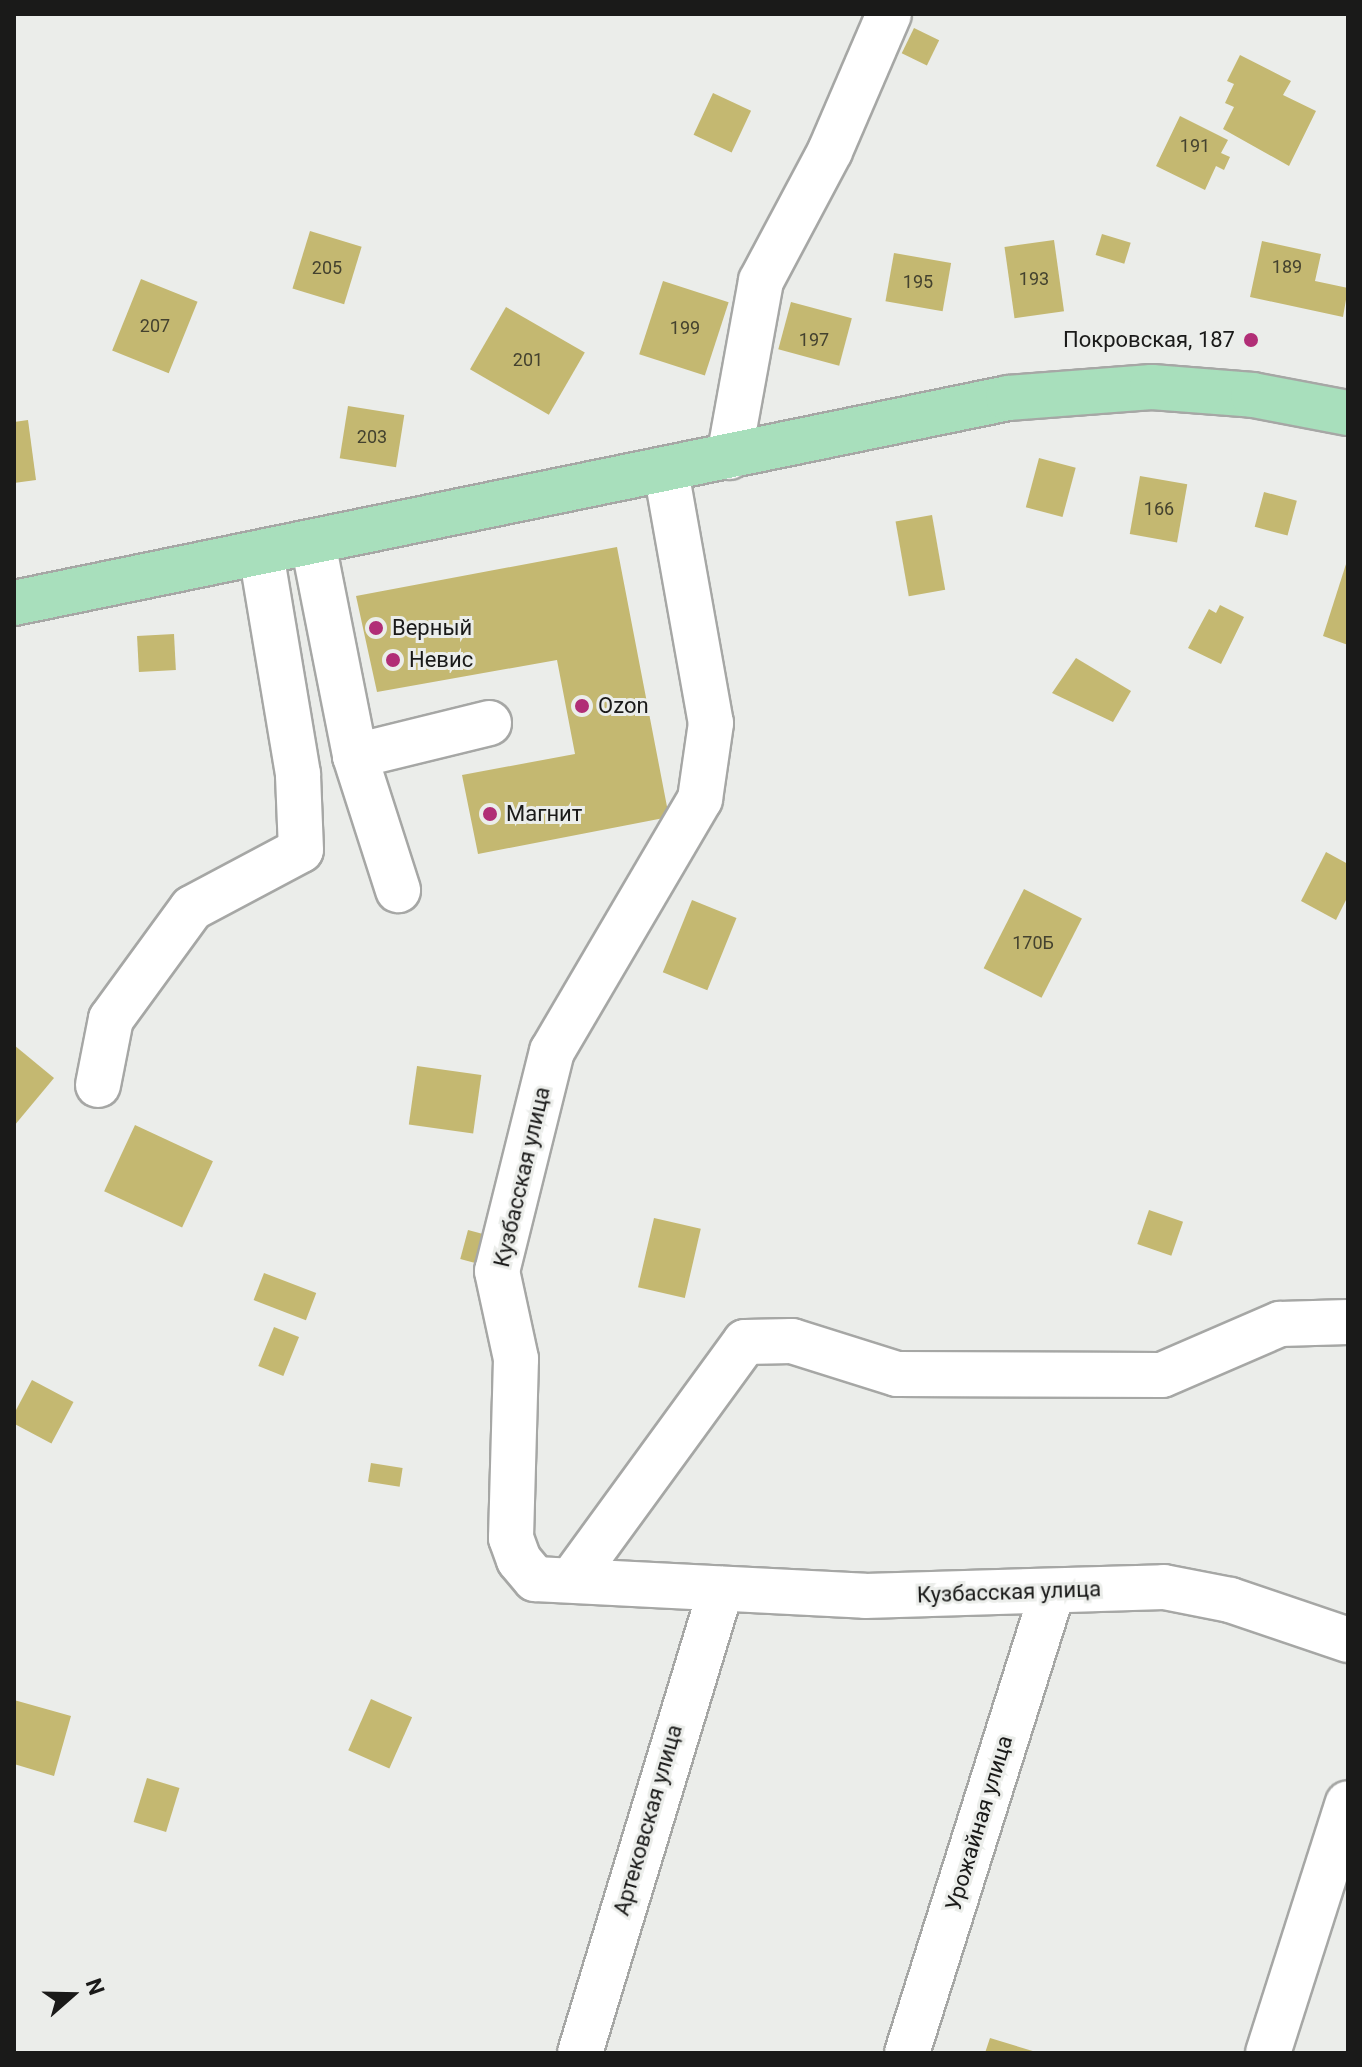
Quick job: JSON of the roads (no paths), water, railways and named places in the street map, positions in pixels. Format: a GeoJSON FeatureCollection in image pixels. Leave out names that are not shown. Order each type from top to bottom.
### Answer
{"type":"FeatureCollection","features":[{"type":"Feature","properties":{"kind":"main road"},"geometry":{"type":"LineString","coordinates":[[14,603],[666,471],[1008,398],[1120,390],[1253,395],[1348,413]]}},
{"type":"Feature","properties":{"kind":"lane"},"geometry":{"type":"LineString","coordinates":[[729,457],[761,281],[830,151],[889,14]]}},
{"type":"Feature","properties":{"kind":"lane","name":"Кузбасская улица"},"geometry":{"type":"LineString","coordinates":[[666,471],[711,723],[700,799],[552,1051],[497,1271],[516,1359],[511,1538],[535,1579],[573,1578],[865,1596],[1164,1587],[1230,1600],[1348,1640]]}},
{"type":"Feature","properties":{"kind":"lane"},"geometry":{"type":"LineString","coordinates":[[313,543],[355,756],[398,890]]}},
{"type":"Feature","properties":{"kind":"lane"},"geometry":{"type":"LineString","coordinates":[[98,1085],[111,1019],[192,908],[301,850],[298,774],[261,554]]}},
{"type":"Feature","properties":{"kind":"lane"},"geometry":{"type":"LineString","coordinates":[[355,756],[489,723]]}},
{"type":"Feature","properties":{"kind":"lane"},"geometry":{"type":"LineString","coordinates":[[573,1578],[745,1342],[792,1341],[897,1374],[1162,1375],[1280,1324],[1348,1322]]}},
{"type":"Feature","properties":{"kind":"lane","name":"Артековская улица"},"geometry":{"type":"LineString","coordinates":[[580,2053],[721,1589]]}},
{"type":"Feature","properties":{"kind":"lane","name":"Урожайная улица"},"geometry":{"type":"LineString","coordinates":[[907,2053],[1052,1592]]}},
{"type":"Feature","properties":{"kind":"lane"},"geometry":{"type":"LineString","coordinates":[[1268,2053],[1348,1803]]}},
{"type":"Feature","properties":{"kind":"place","name":"Покровская, 187"},"geometry":{"type":"Point","coordinates":[1251,340]}},
{"type":"Feature","properties":{"kind":"place","name":"Верный"},"geometry":{"type":"Point","coordinates":[376,628]}},
{"type":"Feature","properties":{"kind":"place","name":"Невис"},"geometry":{"type":"Point","coordinates":[393,660]}},
{"type":"Feature","properties":{"kind":"place","name":"Ozon"},"geometry":{"type":"Point","coordinates":[582,706]}},
{"type":"Feature","properties":{"kind":"place","name":"Магнит"},"geometry":{"type":"Point","coordinates":[490,814]}}]}
